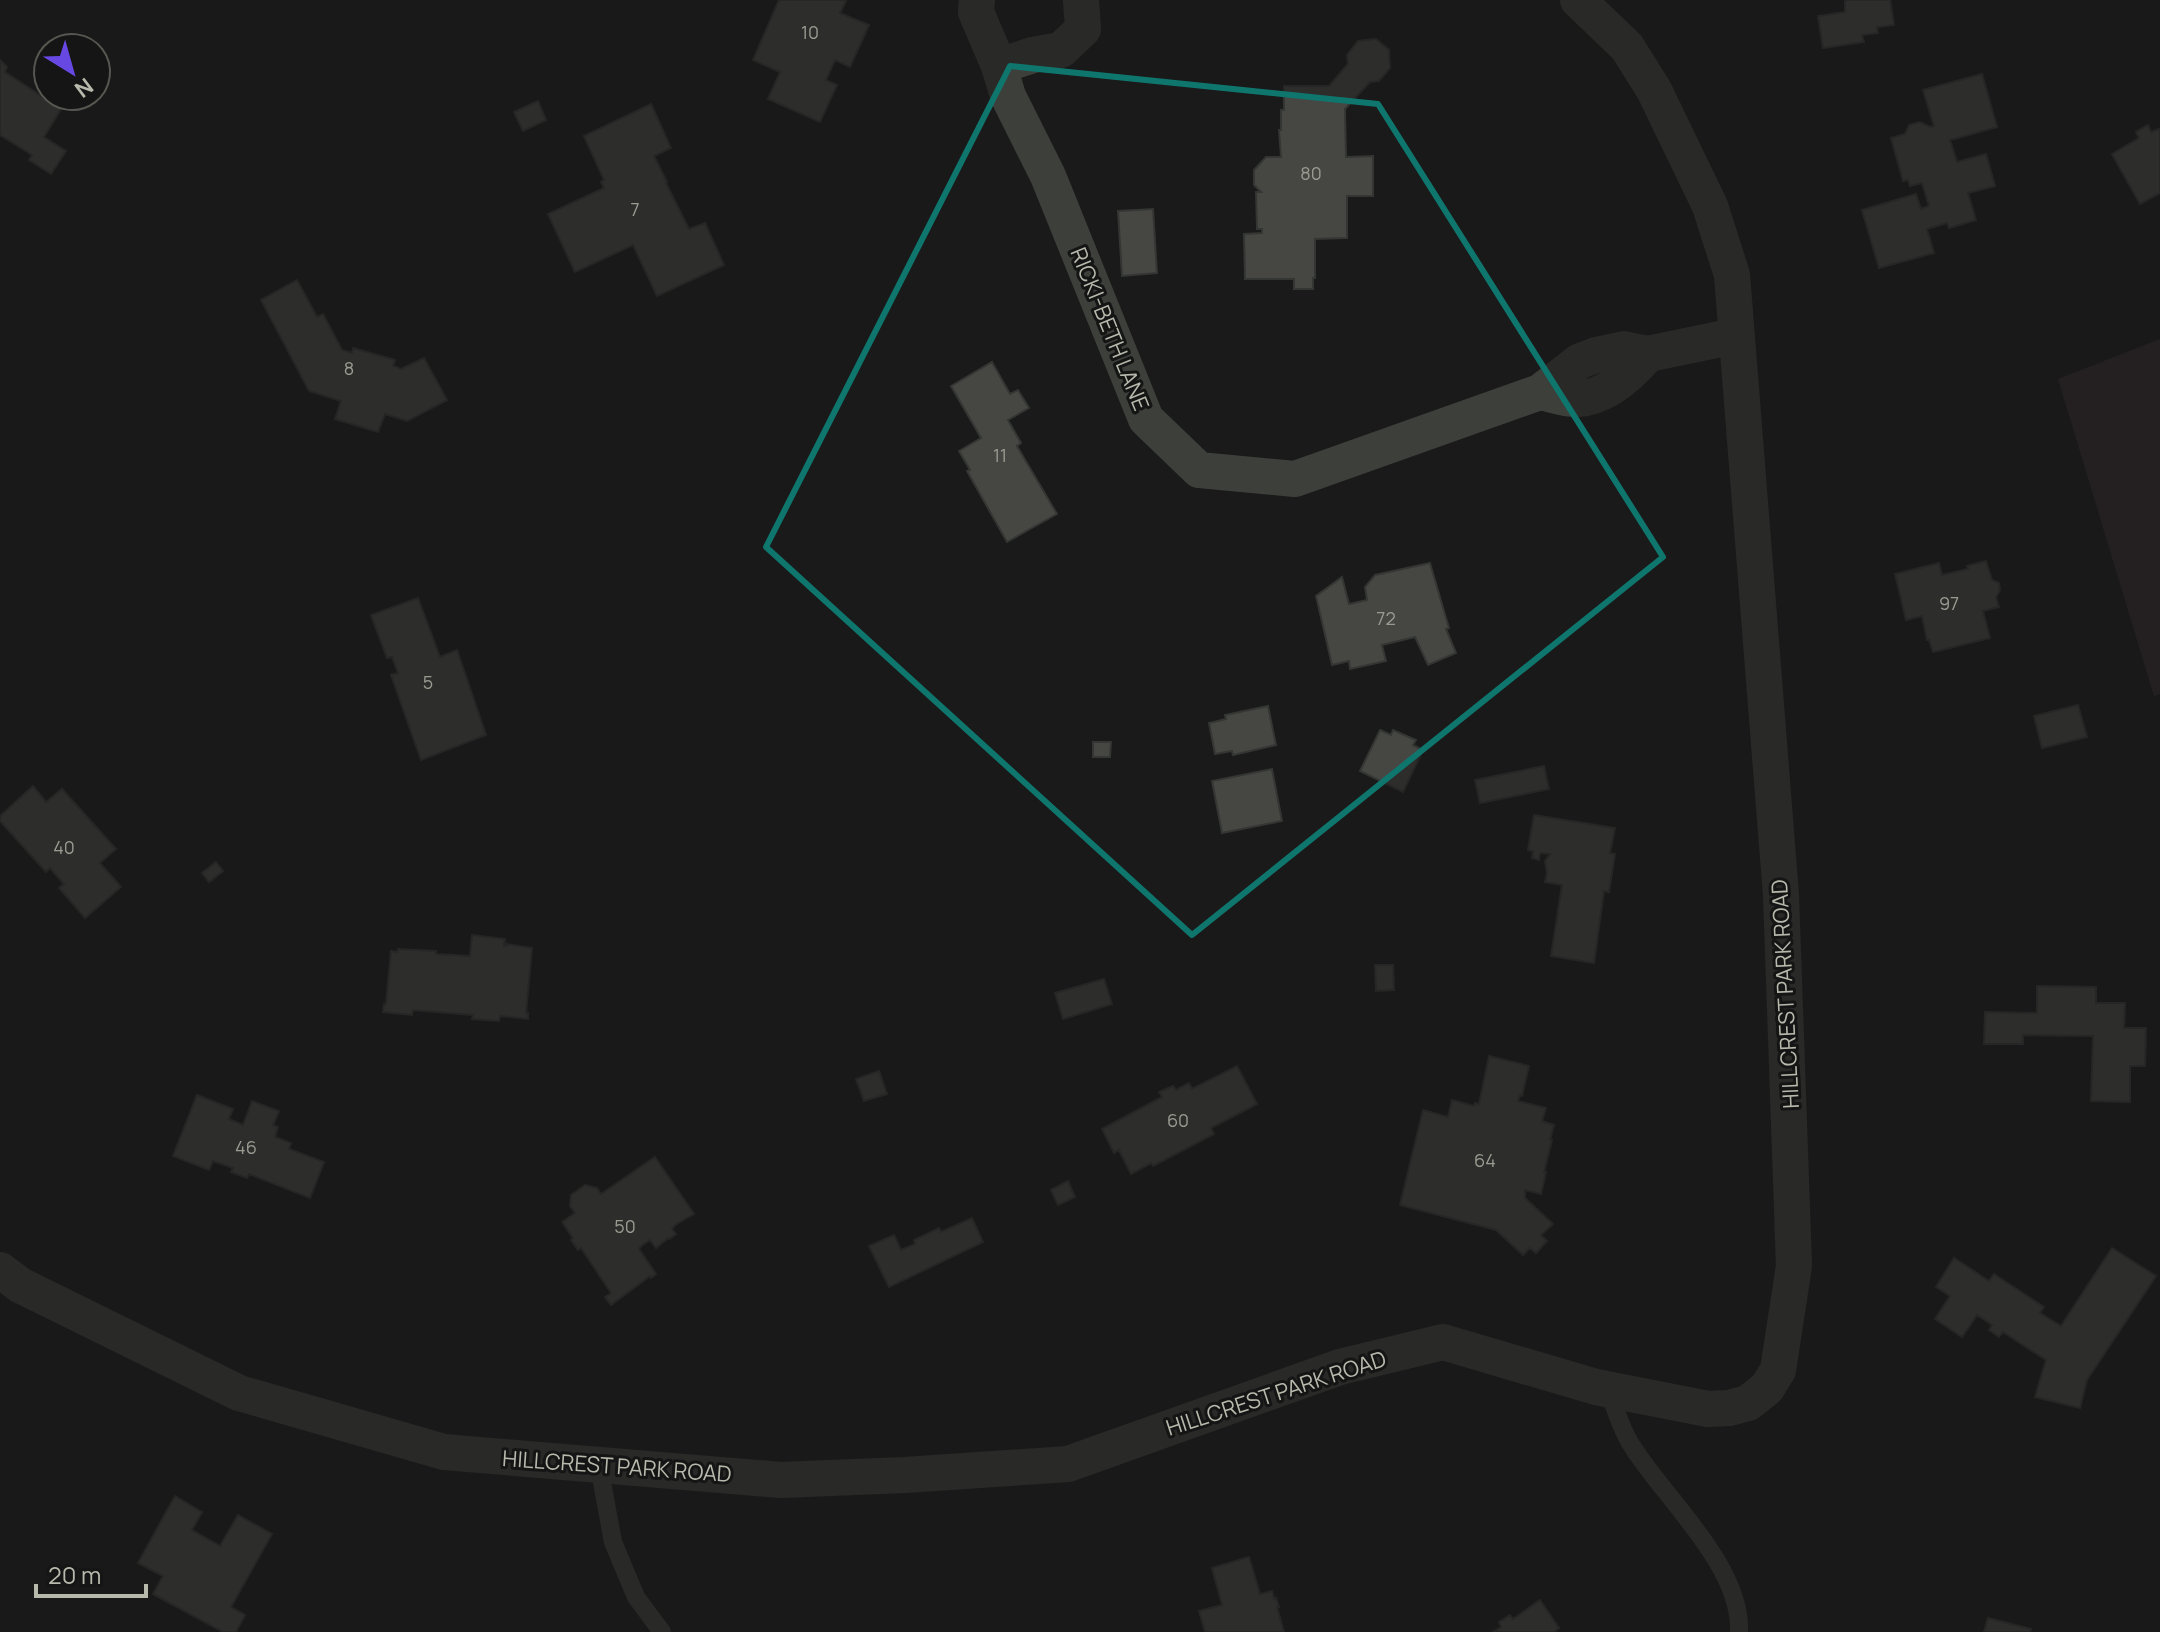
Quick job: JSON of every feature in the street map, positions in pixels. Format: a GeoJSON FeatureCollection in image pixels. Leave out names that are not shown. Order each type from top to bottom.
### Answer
{"type":"FeatureCollection","features":[{"type":"Feature","properties":{"kind":"street","name":"RICKI-BETH LANE"},"geometry":{"type":"LineString","coordinates":[[977,0],[976,12],[1008,96],[1048,176],[1146,419],[1199,470],[1295,479],[1540,392],[1580,361],[1596,355],[1624,349],[1648,354],[1735,336]]}},
{"type":"Feature","properties":{"kind":"street"},"geometry":{"type":"LineString","coordinates":[[999,66],[1061,50],[1083,29],[1081,0]]}},
{"type":"Feature","properties":{"kind":"street","name":"HILLCREST PARK ROAD"},"geometry":{"type":"LineString","coordinates":[[0,1270],[20,1285],[239,1393],[444,1452],[781,1480],[1068,1464],[1340,1367],[1443,1342],[1608,1389],[1708,1409],[1748,1403],[1767,1388],[1778,1370],[1794,1266],[1781,895],[1732,275],[1710,206],[1654,90],[1627,47],[1578,0]]}},
{"type":"Feature","properties":{"kind":"lane"},"geometry":{"type":"LineString","coordinates":[[1608,1389],[1631,1445],[1678,1506],[1727,1578],[1740,1616],[1739,1632]]}},
{"type":"Feature","properties":{"kind":"lane"},"geometry":{"type":"LineString","coordinates":[[599,1466],[613,1542],[636,1597],[662,1632]]}},
{"type":"Feature","properties":{"kind":"highlighted area"},"geometry":{"type":"Polygon","coordinates":[[[1010,66],[1378,104],[1663,557],[1192,935],[766,547],[1010,66]]]}},
{"type":"Feature","properties":{"kind":"shaded area"},"geometry":{"type":"Polygon","coordinates":[[[2160,339],[2160,694],[2154,696],[2058,379],[2160,339]]]}},
{"type":"Feature","properties":{"kind":"building"},"geometry":{"type":"Polygon","coordinates":[[[779,0],[844,0],[840,13],[869,25],[850,67],[835,60],[826,80],[837,85],[820,122],[768,99],[780,72],[753,60],[779,0]]]}},
{"type":"Feature","properties":{"kind":"building"},"geometry":{"type":"Polygon","coordinates":[[[1845,0],[1890,0],[1894,25],[1877,27],[1878,33],[1862,35],[1864,42],[1823,48],[1818,16],[1845,12],[1845,0]]]}},
{"type":"Feature","properties":{"kind":"building"},"geometry":{"type":"Polygon","coordinates":[[[1376,39],[1389,50],[1390,68],[1379,81],[1370,82],[1345,109],[1346,157],[1373,156],[1373,196],[1347,196],[1347,238],[1315,239],[1313,289],[1294,289],[1294,279],[1245,279],[1244,234],[1262,233],[1262,229],[1257,229],[1256,192],[1261,192],[1254,185],[1254,170],[1266,157],[1281,157],[1279,130],[1281,110],[1284,110],[1284,86],[1329,86],[1348,64],[1347,55],[1358,41],[1376,39]]]}},
{"type":"Feature","properties":{"kind":"building"},"geometry":{"type":"Polygon","coordinates":[[[0,60],[7,67],[5,72],[32,90],[32,112],[59,112],[44,137],[66,151],[51,174],[29,160],[32,155],[0,135],[0,60]]]}},
{"type":"Feature","properties":{"kind":"building"},"geometry":{"type":"Polygon","coordinates":[[[1982,74],[1997,127],[1950,140],[1957,162],[1986,154],[1995,186],[1968,193],[1976,220],[1949,228],[1947,223],[1927,229],[1934,253],[1879,268],[1862,210],[1916,194],[1921,209],[1929,206],[1922,183],[1910,186],[1908,180],[1903,181],[1891,138],[1905,134],[1909,125],[1920,122],[1934,126],[1923,90],[1982,74]]]}},
{"type":"Feature","properties":{"kind":"building"},"geometry":{"type":"Polygon","coordinates":[[[538,101],[546,120],[523,131],[514,112],[538,101]]]}},
{"type":"Feature","properties":{"kind":"building"},"geometry":{"type":"Polygon","coordinates":[[[651,104],[671,148],[654,156],[666,183],[689,229],[705,223],[724,265],[657,296],[633,245],[575,272],[548,214],[604,188],[601,182],[604,180],[584,136],[651,104]]]}},
{"type":"Feature","properties":{"kind":"building"},"geometry":{"type":"Polygon","coordinates":[[[2148,125],[2151,132],[2160,131],[2160,193],[2140,204],[2112,154],[2139,138],[2136,132],[2148,125]]]}},
{"type":"Feature","properties":{"kind":"building"},"geometry":{"type":"Polygon","coordinates":[[[1153,209],[1157,273],[1122,276],[1118,211],[1153,209]]]}},
{"type":"Feature","properties":{"kind":"building"},"geometry":{"type":"Polygon","coordinates":[[[297,280],[317,317],[323,314],[342,350],[352,353],[353,348],[395,360],[393,366],[401,369],[424,358],[447,400],[407,421],[385,414],[378,432],[335,419],[341,401],[309,391],[261,300],[297,280]]]}},
{"type":"Feature","properties":{"kind":"building"},"geometry":{"type":"Polygon","coordinates":[[[992,362],[1010,394],[1018,390],[1029,408],[1008,420],[1021,443],[1017,446],[1057,514],[1007,542],[959,451],[981,438],[951,386],[992,362]]]}},
{"type":"Feature","properties":{"kind":"building"},"geometry":{"type":"Polygon","coordinates":[[[1986,561],[1992,580],[1999,583],[2000,590],[1996,597],[1999,607],[1983,611],[1990,638],[1933,652],[1922,616],[1906,620],[1895,574],[1939,563],[1942,575],[1986,561]]]}},
{"type":"Feature","properties":{"kind":"building"},"geometry":{"type":"Polygon","coordinates":[[[1430,563],[1449,628],[1446,629],[1456,653],[1428,665],[1415,637],[1382,645],[1386,661],[1350,669],[1349,661],[1332,665],[1316,596],[1342,577],[1349,604],[1367,600],[1365,587],[1375,575],[1430,563]]]}},
{"type":"Feature","properties":{"kind":"building"},"geometry":{"type":"Polygon","coordinates":[[[418,598],[440,657],[457,650],[486,735],[421,760],[391,675],[398,673],[392,657],[387,658],[371,615],[418,598]]]}},
{"type":"Feature","properties":{"kind":"building"},"geometry":{"type":"Polygon","coordinates":[[[2078,705],[2087,737],[2042,748],[2034,716],[2078,705]]]}},
{"type":"Feature","properties":{"kind":"building"},"geometry":{"type":"Polygon","coordinates":[[[1268,706],[1276,745],[1233,755],[1232,751],[1215,754],[1209,723],[1226,719],[1225,715],[1268,706]]]}},
{"type":"Feature","properties":{"kind":"building"},"geometry":{"type":"Polygon","coordinates":[[[1380,730],[1391,735],[1393,730],[1416,740],[1413,745],[1423,750],[1403,792],[1360,771],[1380,730]]]}},
{"type":"Feature","properties":{"kind":"building"},"geometry":{"type":"Polygon","coordinates":[[[1093,742],[1111,742],[1110,757],[1093,757],[1093,742]]]}},
{"type":"Feature","properties":{"kind":"building"},"geometry":{"type":"Polygon","coordinates":[[[1544,766],[1549,789],[1480,803],[1475,780],[1544,766]]]}},
{"type":"Feature","properties":{"kind":"building"},"geometry":{"type":"Polygon","coordinates":[[[1272,769],[1282,821],[1222,833],[1212,781],[1272,769]]]}},
{"type":"Feature","properties":{"kind":"building"},"geometry":{"type":"Polygon","coordinates":[[[33,786],[46,802],[62,789],[116,849],[100,863],[121,887],[85,918],[59,888],[64,884],[50,868],[46,872],[0,821],[0,816],[33,786]]]}},
{"type":"Feature","properties":{"kind":"building"},"geometry":{"type":"Polygon","coordinates":[[[1534,815],[1615,828],[1610,853],[1615,854],[1609,892],[1604,891],[1594,963],[1551,956],[1562,885],[1545,882],[1545,861],[1550,854],[1540,853],[1539,860],[1532,858],[1533,851],[1528,850],[1534,815]]]}},
{"type":"Feature","properties":{"kind":"building"},"geometry":{"type":"Polygon","coordinates":[[[216,862],[223,871],[209,882],[202,873],[216,862]]]}},
{"type":"Feature","properties":{"kind":"building"},"geometry":{"type":"Polygon","coordinates":[[[472,935],[505,939],[504,946],[532,948],[528,1019],[500,1016],[499,1021],[472,1019],[473,1015],[413,1010],[412,1015],[383,1012],[391,951],[436,951],[436,954],[470,956],[472,935]]]}},
{"type":"Feature","properties":{"kind":"building"},"geometry":{"type":"Polygon","coordinates":[[[1375,965],[1393,965],[1394,990],[1376,991],[1375,965]]]}},
{"type":"Feature","properties":{"kind":"building"},"geometry":{"type":"Polygon","coordinates":[[[1104,979],[1112,1004],[1063,1019],[1055,993],[1104,979]]]}},
{"type":"Feature","properties":{"kind":"building"},"geometry":{"type":"Polygon","coordinates":[[[2037,986],[2096,987],[2096,1003],[2125,1003],[2124,1028],[2146,1028],[2145,1066],[2130,1066],[2130,1102],[2091,1101],[2093,1036],[2023,1035],[2023,1044],[1984,1044],[1985,1012],[2037,1013],[2037,986]]]}},
{"type":"Feature","properties":{"kind":"building"},"geometry":{"type":"Polygon","coordinates":[[[1489,1056],[1529,1066],[1518,1101],[1546,1108],[1542,1121],[1554,1125],[1541,1194],[1525,1190],[1525,1198],[1553,1224],[1541,1235],[1547,1241],[1536,1253],[1530,1248],[1523,1255],[1496,1230],[1400,1205],[1423,1110],[1448,1117],[1452,1100],[1474,1106],[1475,1103],[1479,1104],[1489,1056]]]}},
{"type":"Feature","properties":{"kind":"building"},"geometry":{"type":"Polygon","coordinates":[[[1237,1066],[1257,1104],[1211,1128],[1214,1134],[1131,1174],[1119,1150],[1114,1153],[1102,1129],[1162,1097],[1159,1092],[1173,1086],[1176,1090],[1189,1083],[1192,1089],[1237,1066]]]}},
{"type":"Feature","properties":{"kind":"building"},"geometry":{"type":"Polygon","coordinates":[[[879,1071],[887,1094],[864,1101],[856,1079],[879,1071]]]}},
{"type":"Feature","properties":{"kind":"building"},"geometry":{"type":"Polygon","coordinates":[[[197,1095],[233,1109],[229,1119],[243,1125],[252,1101],[279,1111],[273,1125],[278,1127],[275,1137],[291,1143],[289,1149],[324,1162],[310,1198],[249,1174],[247,1178],[231,1172],[233,1168],[213,1161],[209,1170],[173,1156],[197,1095]]]}},
{"type":"Feature","properties":{"kind":"building"},"geometry":{"type":"Polygon","coordinates":[[[655,1157],[694,1214],[675,1225],[672,1229],[676,1234],[656,1248],[650,1240],[641,1246],[639,1249],[656,1274],[611,1305],[605,1297],[611,1293],[581,1248],[578,1250],[571,1240],[573,1238],[562,1222],[575,1213],[570,1206],[571,1195],[585,1185],[597,1188],[601,1194],[655,1157]]]}},
{"type":"Feature","properties":{"kind":"building"},"geometry":{"type":"Polygon","coordinates":[[[1068,1181],[1075,1197],[1058,1205],[1051,1190],[1068,1181]]]}},
{"type":"Feature","properties":{"kind":"building"},"geometry":{"type":"Polygon","coordinates":[[[972,1218],[983,1242],[889,1287],[869,1246],[894,1235],[901,1250],[939,1228],[941,1232],[972,1218]]]}},
{"type":"Feature","properties":{"kind":"building"},"geometry":{"type":"Polygon","coordinates":[[[2112,1248],[2156,1276],[2087,1380],[2080,1408],[2035,1397],[2046,1360],[2003,1332],[1999,1337],[1989,1330],[1992,1325],[1977,1315],[1962,1337],[1935,1319],[1950,1296],[1936,1287],[1954,1258],[1989,1281],[1994,1274],[2044,1307],[2040,1313],[2061,1326],[2112,1248]]]}},
{"type":"Feature","properties":{"kind":"building"},"geometry":{"type":"Polygon","coordinates":[[[175,1496],[202,1512],[192,1530],[220,1546],[238,1515],[272,1534],[231,1607],[245,1615],[236,1632],[223,1632],[153,1594],[163,1576],[138,1563],[175,1496]]]}},
{"type":"Feature","properties":{"kind":"building"},"geometry":{"type":"Polygon","coordinates":[[[1249,1557],[1260,1594],[1272,1591],[1276,1598],[1284,1632],[1205,1632],[1199,1611],[1222,1605],[1212,1568],[1249,1557]]]}},
{"type":"Feature","properties":{"kind":"building"},"geometry":{"type":"Polygon","coordinates":[[[1540,1600],[1559,1628],[1554,1632],[1493,1632],[1501,1627],[1499,1622],[1510,1615],[1513,1619],[1540,1600]]]}},
{"type":"Feature","properties":{"kind":"building"},"geometry":{"type":"Polygon","coordinates":[[[1988,1618],[2031,1629],[2030,1632],[1984,1632],[1988,1618]]]}}]}
